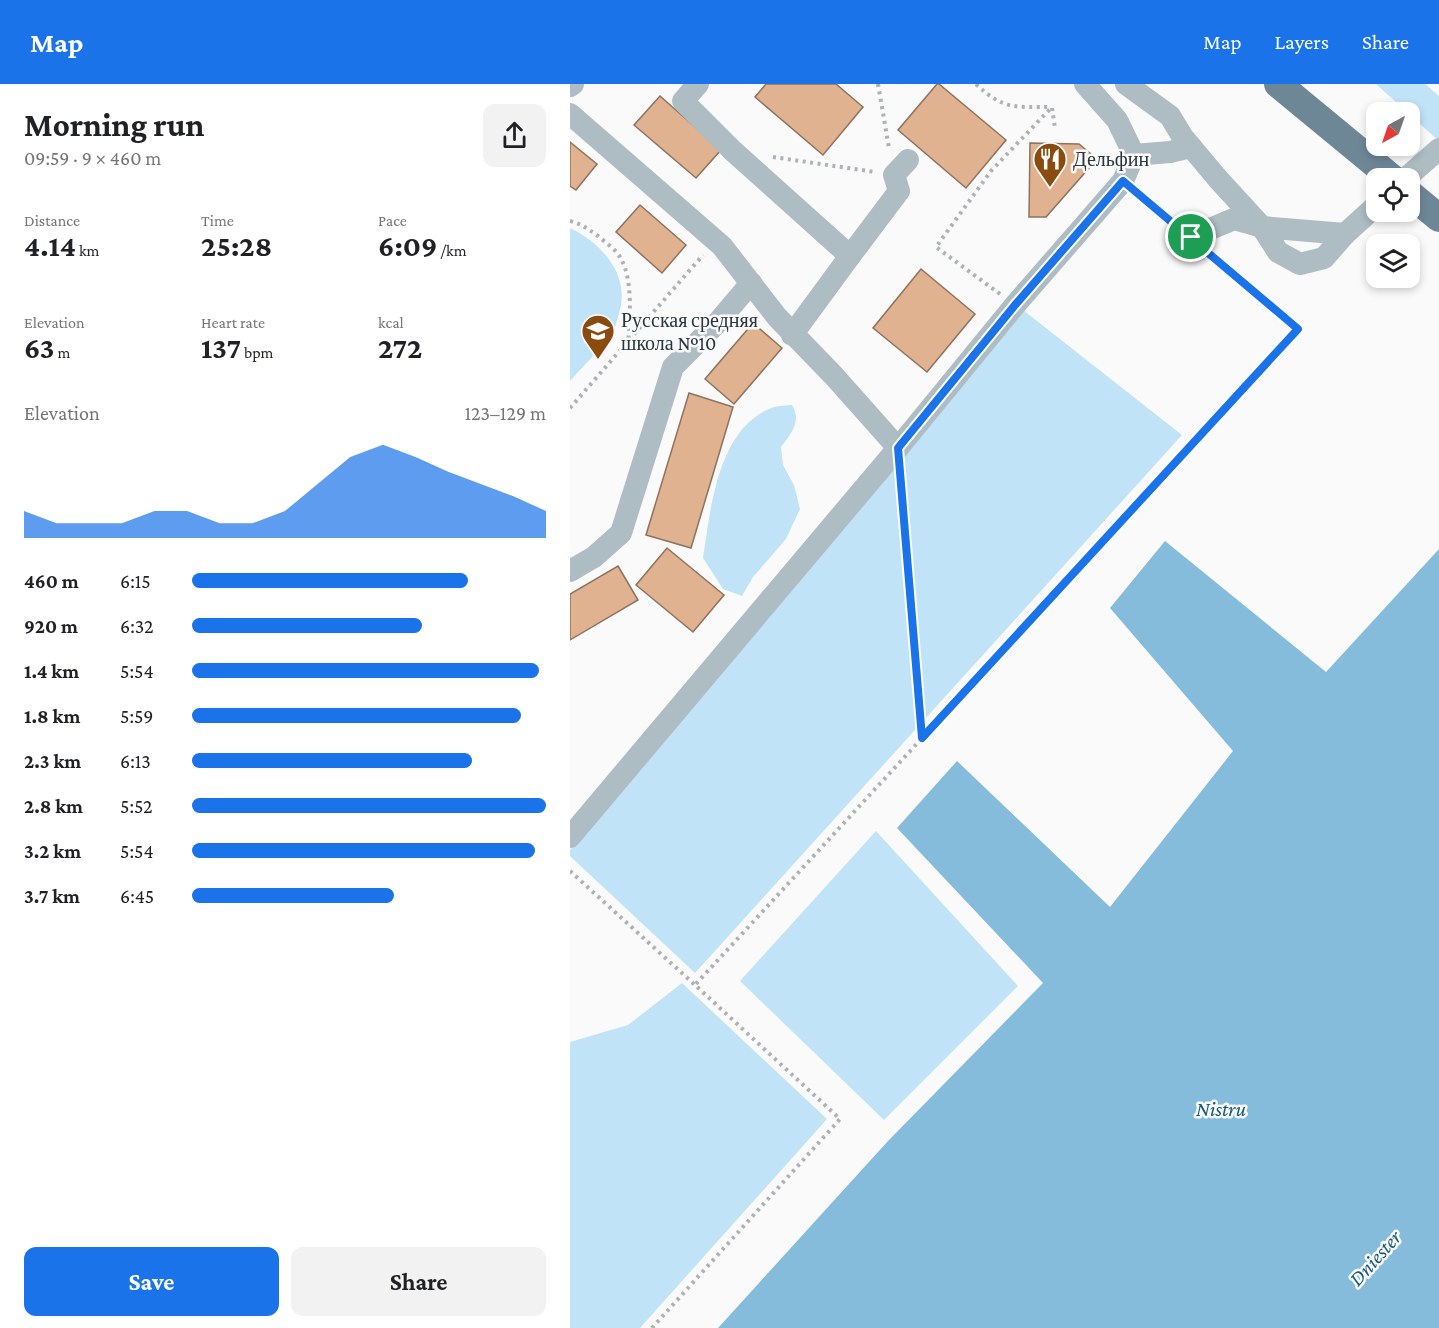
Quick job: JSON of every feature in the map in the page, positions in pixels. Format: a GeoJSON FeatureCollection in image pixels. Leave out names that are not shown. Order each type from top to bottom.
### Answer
{"type":"FeatureCollection","features":[{"type":"Feature","properties":{"kind":"main road"},"geometry":{"type":"LineString","coordinates":[[1278,84],[1380,168]]}},
{"type":"Feature","properties":{"kind":"main road"},"geometry":{"type":"LineString","coordinates":[[1420,202],[1439,218]]}},
{"type":"Feature","properties":{"kind":"street"},"geometry":{"type":"LineString","coordinates":[[699,84],[683,102],[733,151],[850,256]]}},
{"type":"Feature","properties":{"kind":"street"},"geometry":{"type":"LineString","coordinates":[[1126,84],[1170,116],[1191,147],[1262,227],[1278,252],[1300,264],[1324,258],[1366,215]]}},
{"type":"Feature","properties":{"kind":"street"},"geometry":{"type":"LineString","coordinates":[[570,837],[898,448],[1015,305],[1123,181],[1134,155],[1117,120],[1088,85]]}},
{"type":"Feature","properties":{"kind":"street"},"geometry":{"type":"LineString","coordinates":[[570,114],[722,246],[792,335],[834,376],[898,448]]}},
{"type":"Feature","properties":{"kind":"street"},"geometry":{"type":"LineString","coordinates":[[1134,155],[1170,152],[1191,147]]}},
{"type":"Feature","properties":{"kind":"street"},"geometry":{"type":"LineString","coordinates":[[1418,168],[1439,149]]}},
{"type":"Feature","properties":{"kind":"street"},"geometry":{"type":"LineString","coordinates":[[792,335],[899,191],[901,168]]}},
{"type":"Feature","properties":{"kind":"street"},"geometry":{"type":"LineString","coordinates":[[1191,237],[1234,219],[1262,227],[1345,234]]}},
{"type":"Feature","properties":{"kind":"street"},"geometry":{"type":"LineString","coordinates":[[570,571],[594,557],[621,533],[673,367],[718,322],[751,283]]}},
{"type":"Feature","properties":{"kind":"path"},"geometry":{"type":"LineString","coordinates":[[733,151],[901,168],[878,84]]}},
{"type":"Feature","properties":{"kind":"path"},"geometry":{"type":"LineString","coordinates":[[976,84],[986,93],[1011,107],[1052,107]]}},
{"type":"Feature","properties":{"kind":"path"},"geometry":{"type":"LineString","coordinates":[[1052,107],[1055,128]]}},
{"type":"Feature","properties":{"kind":"path"},"geometry":{"type":"LineString","coordinates":[[1015,305],[936,247],[991,171],[1052,107]]}},
{"type":"Feature","properties":{"kind":"path"},"geometry":{"type":"LineString","coordinates":[[695,985],[1298,329],[1123,181]]}},
{"type":"Feature","properties":{"kind":"path"},"geometry":{"type":"LineString","coordinates":[[570,220],[582,224],[622,259],[631,306],[628,342]]}},
{"type":"Feature","properties":{"kind":"path"},"geometry":{"type":"LineString","coordinates":[[570,408],[704,254]]}},
{"type":"Feature","properties":{"kind":"path"},"geometry":{"type":"LineString","coordinates":[[898,448],[922,738]]}},
{"type":"Feature","properties":{"kind":"path"},"geometry":{"type":"LineString","coordinates":[[570,871],[840,1119],[652,1328]]}},
{"type":"Feature","properties":{"kind":"shaded area"},"geometry":{"type":"Polygon","coordinates":[[[1376,84],[1425,84],[1439,96],[1439,141],[1420,124],[1420,102],[1396,102],[1376,84]]]}},
{"type":"Feature","properties":{"kind":"shaded area"},"geometry":{"type":"Polygon","coordinates":[[[570,228],[593,242],[611,262],[621,286],[622,299],[613,331],[570,381],[570,228]]]}},
{"type":"Feature","properties":{"kind":"shaded area"},"geometry":{"type":"Polygon","coordinates":[[[1023,310],[1182,435],[695,973],[570,856],[570,850],[1023,310]]]}},
{"type":"Feature","properties":{"kind":"shaded area"},"geometry":{"type":"Polygon","coordinates":[[[792,405],[796,422],[781,447],[783,465],[794,485],[800,509],[786,539],[753,577],[742,596],[723,589],[703,558],[709,516],[720,471],[740,432],[755,417],[774,407],[792,405]]]}},
{"type":"Feature","properties":{"kind":"shaded area"},"geometry":{"type":"Polygon","coordinates":[[[876,831],[1018,986],[884,1120],[740,981],[876,831]]]}},
{"type":"Feature","properties":{"kind":"shaded area"},"geometry":{"type":"Polygon","coordinates":[[[682,983],[827,1119],[640,1328],[570,1328],[570,1042],[628,1025],[682,983]]]}},
{"type":"Feature","properties":{"kind":"water","name":"Nistru"},"geometry":{"type":"Polygon","coordinates":[[[1165,541],[1326,672],[1439,549],[1439,1328],[718,1328],[888,1141],[1043,983],[897,828],[957,761],[1110,907],[1233,751],[1110,608],[1165,541]]]}},
{"type":"Feature","properties":{"kind":"building"},"geometry":{"type":"Polygon","coordinates":[[[766,84],[836,84],[863,107],[823,155],[755,97],[766,84]]]}},
{"type":"Feature","properties":{"kind":"building"},"geometry":{"type":"Polygon","coordinates":[[[937,84],[1006,140],[966,188],[898,130],[937,84]]]}},
{"type":"Feature","properties":{"kind":"building"},"geometry":{"type":"Polygon","coordinates":[[[660,96],[721,150],[696,178],[634,125],[660,96]]]}},
{"type":"Feature","properties":{"kind":"building"},"geometry":{"type":"Polygon","coordinates":[[[570,142],[597,164],[576,190],[570,186],[570,142]]]}},
{"type":"Feature","properties":{"kind":"building","name":"Дельфин"},"geometry":{"type":"Polygon","coordinates":[[[1030,143],[1079,144],[1097,159],[1046,217],[1029,217],[1030,143]]]}},
{"type":"Feature","properties":{"kind":"building"},"geometry":{"type":"Polygon","coordinates":[[[640,205],[686,245],[662,273],[616,232],[640,205]]]}},
{"type":"Feature","properties":{"kind":"building"},"geometry":{"type":"Polygon","coordinates":[[[921,269],[975,314],[927,372],[873,328],[921,269]]]}},
{"type":"Feature","properties":{"kind":"building"},"geometry":{"type":"Polygon","coordinates":[[[753,323],[782,348],[734,404],[705,379],[753,323]]]}},
{"type":"Feature","properties":{"kind":"building"},"geometry":{"type":"Polygon","coordinates":[[[689,393],[733,407],[691,548],[646,535],[689,393]]]}},
{"type":"Feature","properties":{"kind":"building"},"geometry":{"type":"Polygon","coordinates":[[[667,548],[724,595],[693,632],[636,585],[667,548]]]}},
{"type":"Feature","properties":{"kind":"building"},"geometry":{"type":"Polygon","coordinates":[[[618,566],[638,600],[570,640],[570,594],[618,566]]]}},
{"type":"Feature","properties":{"kind":"place","name":"Дельфин"},"geometry":{"type":"Point","coordinates":[1050,188]}},
{"type":"Feature","properties":{"kind":"place","name":"Русская средняя школа №10"},"geometry":{"type":"Point","coordinates":[598,360]}},
{"type":"Feature","properties":{"kind":"route"},"geometry":{"type":"LineString","coordinates":[[1123,181],[1191,237],[1298,329],[922,738],[898,448],[1015,305],[1123,181]]}},
{"type":"Feature","properties":{"kind":"water label","name":"Dniester"},"geometry":{"type":"Point","coordinates":[1375,1258]}}]}
